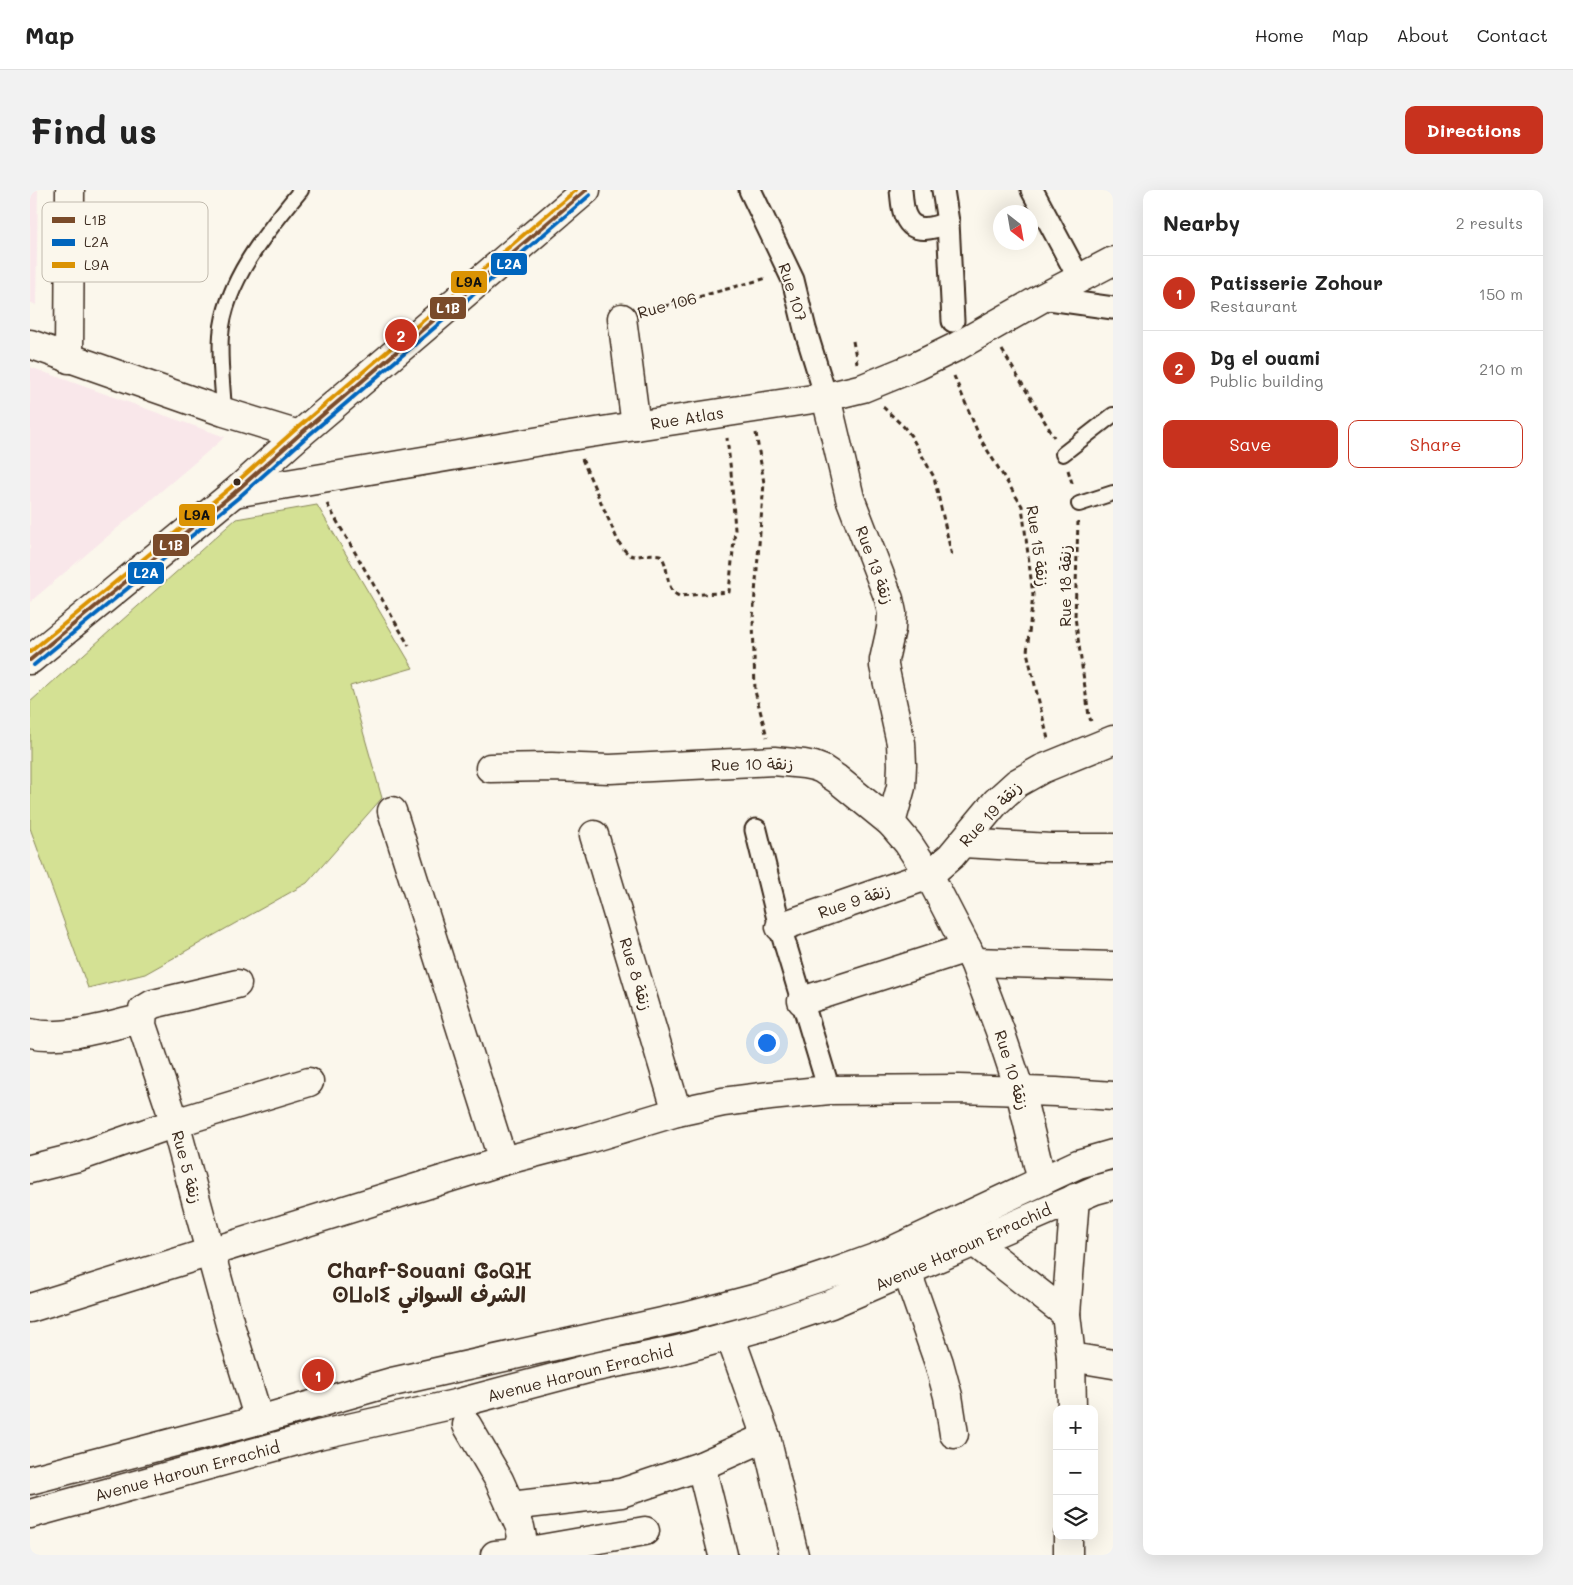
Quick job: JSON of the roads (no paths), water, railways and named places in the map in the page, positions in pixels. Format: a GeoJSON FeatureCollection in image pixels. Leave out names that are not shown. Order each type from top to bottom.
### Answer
{"type":"FeatureCollection","features":[{"type":"Feature","properties":{"kind":"street"},"geometry":{"type":"LineString","coordinates":[[30,660],[234,493],[298,435],[586,190]]}},
{"type":"Feature","properties":{"kind":"street","name":"Rue 107"},"geometry":{"type":"LineString","coordinates":[[750,190],[793,280],[826,397]]}},
{"type":"Feature","properties":{"kind":"street"},"geometry":{"type":"LineString","coordinates":[[900,190],[906,217],[913,226],[926,229],[935,228],[948,222]]}},
{"type":"Feature","properties":{"kind":"street"},"geometry":{"type":"LineString","coordinates":[[943,190],[948,222],[953,321]]}},
{"type":"Feature","properties":{"kind":"street"},"geometry":{"type":"LineString","coordinates":[[1032,190],[1079,278]]}},
{"type":"Feature","properties":{"kind":"street","name":"Rue Atlas"},"geometry":{"type":"LineString","coordinates":[[234,493],[551,439],[826,397],[863,388],[944,352],[1079,278],[1113,262]]}},
{"type":"Feature","properties":{"kind":"street"},"geometry":{"type":"LineString","coordinates":[[69,282],[69,359]]}},
{"type":"Feature","properties":{"kind":"street"},"geometry":{"type":"LineString","coordinates":[[1042,298],[1113,308]]}},
{"type":"Feature","properties":{"kind":"street","name":"Rue 106"},"geometry":{"type":"LineString","coordinates":[[622,318],[636,426]]}},
{"type":"Feature","properties":{"kind":"street"},"geometry":{"type":"LineString","coordinates":[[30,344],[224,412],[298,435]]}},
{"type":"Feature","properties":{"kind":"street","name":"Rue 13 زنقة"},"geometry":{"type":"LineString","coordinates":[[826,397],[850,498],[889,599],[892,613],[891,629],[884,660],[902,743],[902,765],[901,787],[891,823]]}},
{"type":"Feature","properties":{"kind":"street","name":"Rue 19 زنقة"},"geometry":{"type":"LineString","coordinates":[[928,875],[951,856],[996,802],[1017,782],[1042,769],[1113,740]]}},
{"type":"Feature","properties":{"kind":"street","name":"Rue 10 زنقة"},"geometry":{"type":"LineString","coordinates":[[490,768],[551,767],[610,769],[774,761],[804,764],[822,769],[867,802],[891,823],[908,843],[928,875],[970,955],[1000,1031],[1020,1091],[1042,1181]]}},
{"type":"Feature","properties":{"kind":"street"},"geometry":{"type":"LineString","coordinates":[[392,812],[503,1161]]}},
{"type":"Feature","properties":{"kind":"street"},"geometry":{"type":"LineString","coordinates":[[756,830],[780,927],[829,1090]]}},
{"type":"Feature","properties":{"kind":"street","name":"Rue 8 زنقة"},"geometry":{"type":"LineString","coordinates":[[594,835],[677,1112]]}},
{"type":"Feature","properties":{"kind":"street"},"geometry":{"type":"LineString","coordinates":[[963,843],[1051,848],[1113,848]]}},
{"type":"Feature","properties":{"kind":"street","name":"Rue 9 زنقة"},"geometry":{"type":"LineString","coordinates":[[780,927],[928,875]]}},
{"type":"Feature","properties":{"kind":"street"},"geometry":{"type":"LineString","coordinates":[[802,1001],[970,955],[1113,966]]}},
{"type":"Feature","properties":{"kind":"street"},"geometry":{"type":"LineString","coordinates":[[30,1033],[43,1036],[71,1034],[141,1019],[143,1010],[153,1004],[237,984]]}},
{"type":"Feature","properties":{"kind":"street","name":"Rue 5 زنقة"},"geometry":{"type":"LineString","coordinates":[[141,1019],[144,1037],[175,1123],[231,1328],[259,1420]]}},
{"type":"Feature","properties":{"kind":"street"},"geometry":{"type":"LineString","coordinates":[[30,1169],[78,1157],[175,1123],[309,1082]]}},
{"type":"Feature","properties":{"kind":"street"},"geometry":{"type":"LineString","coordinates":[[30,1308],[503,1161],[584,1140],[677,1112],[723,1102],[829,1090],[959,1089],[1113,1096]]}},
{"type":"Feature","properties":{"kind":"street","name":"Avenue Haroun Errachid"},"geometry":{"type":"LineString","coordinates":[[30,1480],[259,1420],[392,1382],[684,1317],[761,1297],[883,1254],[1078,1164],[1113,1154]]}},
{"type":"Feature","properties":{"kind":"street","name":"Avenue Haroun Errachid"},"geometry":{"type":"LineString","coordinates":[[30,1514],[318,1435],[455,1404],[590,1368],[678,1350],[769,1325],[831,1304],[1075,1198],[1113,1185]]}},
{"type":"Feature","properties":{"kind":"street"},"geometry":{"type":"LineString","coordinates":[[1072,1405],[1071,1357],[1066,1314],[1075,1198]]}},
{"type":"Feature","properties":{"kind":"street"},"geometry":{"type":"LineString","coordinates":[[974,1242],[1066,1314]]}},
{"type":"Feature","properties":{"kind":"street"},"geometry":{"type":"LineString","coordinates":[[906,1272],[940,1363],[954,1434]]}},
{"type":"Feature","properties":{"kind":"street"},"geometry":{"type":"LineString","coordinates":[[730,1336],[766,1437],[794,1555]]}},
{"type":"Feature","properties":{"kind":"street"},"geometry":{"type":"LineString","coordinates":[[1071,1357],[1113,1364]]}},
{"type":"Feature","properties":{"kind":"street"},"geometry":{"type":"LineString","coordinates":[[467,1425],[499,1480],[521,1532],[511,1554]]}},
{"type":"Feature","properties":{"kind":"street"},"geometry":{"type":"LineString","coordinates":[[511,1506],[622,1493],[701,1466],[766,1437]]}},
{"type":"Feature","properties":{"kind":"street"},"geometry":{"type":"LineString","coordinates":[[701,1466],[723,1555]]}},
{"type":"Feature","properties":{"kind":"street"},"geometry":{"type":"LineString","coordinates":[[511,1554],[645,1531]]}},
{"type":"Feature","properties":{"kind":"street"},"geometry":{"type":"LineString","coordinates":[[1068,1540],[1068,1555]]}},
{"type":"Feature","properties":{"kind":"lane"},"geometry":{"type":"LineString","coordinates":[[224,412],[221,334],[227,308],[250,255],[269,228],[301,190]]}},
{"type":"Feature","properties":{"kind":"lane"},"geometry":{"type":"LineString","coordinates":[[1063,454],[1113,415]]}},
{"type":"Feature","properties":{"kind":"lane"},"geometry":{"type":"LineString","coordinates":[[1079,504],[1113,493]]}},
{"type":"Feature","properties":{"kind":"place","name":"Dg el ouami"},"geometry":{"type":"Point","coordinates":[401,335]}},
{"type":"Feature","properties":{"kind":"place","name":"Patisserie Zohour"},"geometry":{"type":"Point","coordinates":[318,1375]}},
{"type":"Feature","properties":{"kind":"district","name":"Charf-Souani ⵛⴰⵕⴼ ⵙⵡⴰⵏⵉ الشرف السواني"},"geometry":{"type":"Point","coordinates":[429,1283]}}]}
